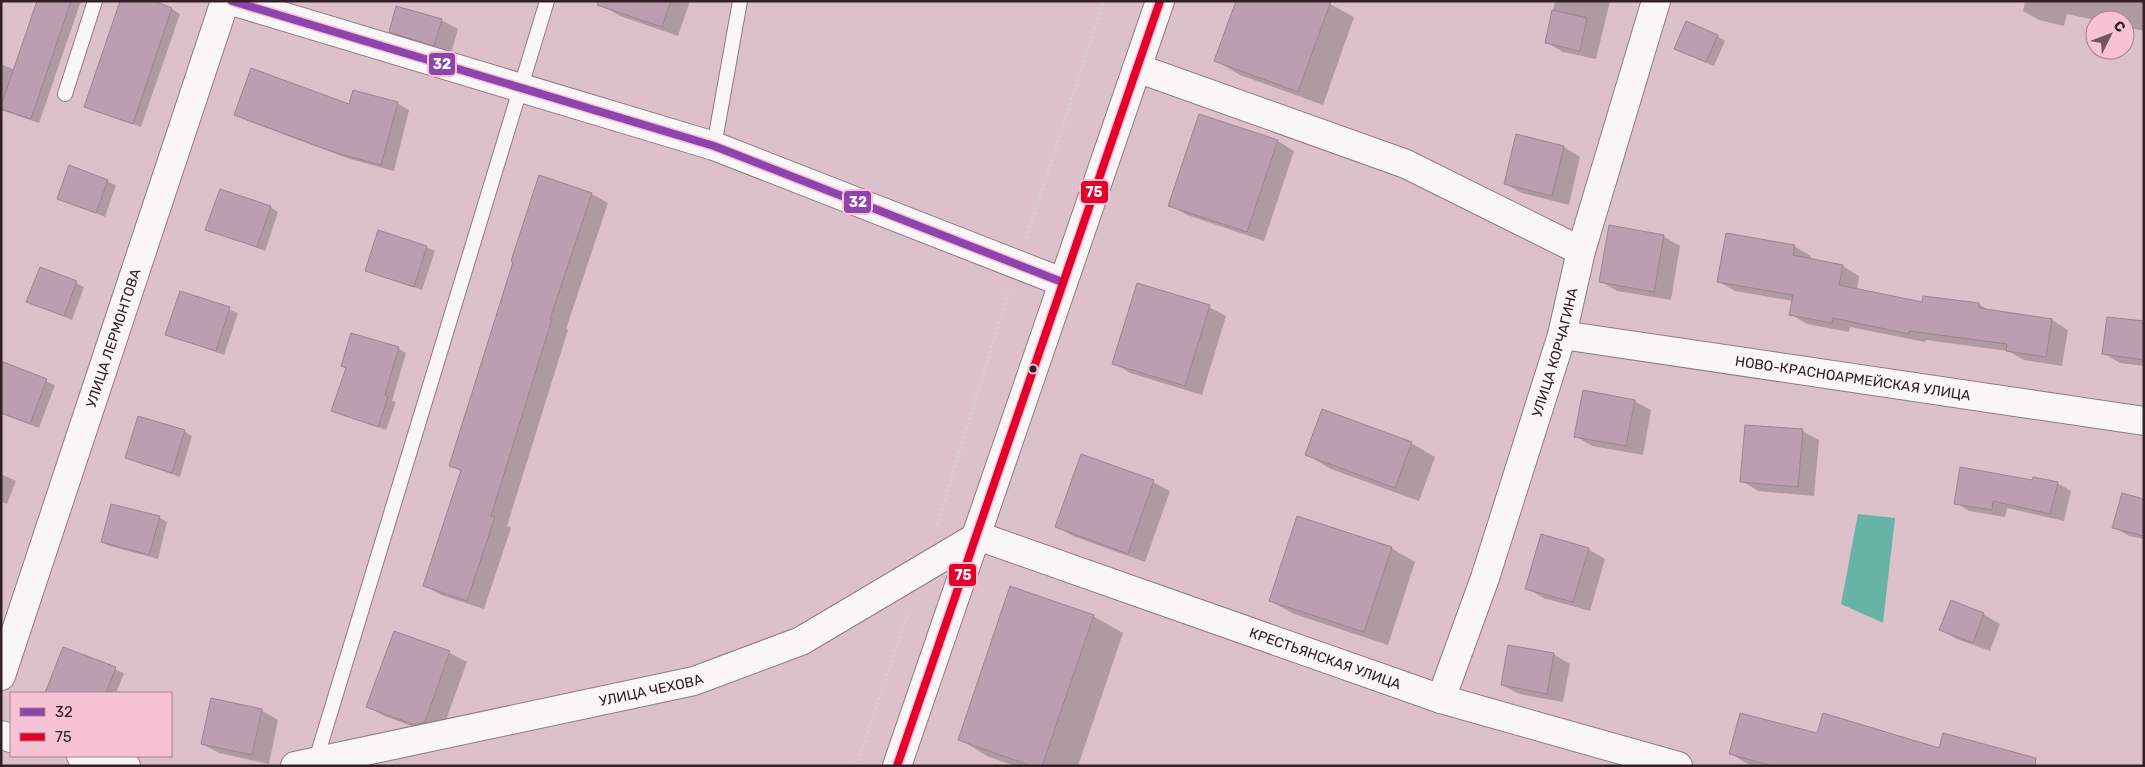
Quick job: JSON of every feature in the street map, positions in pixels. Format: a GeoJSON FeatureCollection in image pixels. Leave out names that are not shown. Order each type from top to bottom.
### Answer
{"type":"FeatureCollection","features":[{"type":"Feature","properties":{"kind":"street","name":"УЛИЦА ЛЕРМОНТОВА"},"geometry":{"type":"LineString","coordinates":[[1,676],[225,1]]}},
{"type":"Feature","properties":{"kind":"street"},"geometry":{"type":"LineString","coordinates":[[232,1],[266,7],[519,88],[714,146],[1062,282]]}},
{"type":"Feature","properties":{"kind":"street"},"geometry":{"type":"LineString","coordinates":[[898,766],[978,536],[1062,282],[1160,1]]}},
{"type":"Feature","properties":{"kind":"street","name":"УЛИЦА КОРЧАГИНА"},"geometry":{"type":"LineString","coordinates":[[1441,699],[1484,578],[1562,335],[1581,250],[1656,1]]}},
{"type":"Feature","properties":{"kind":"street"},"geometry":{"type":"LineString","coordinates":[[1137,68],[1406,164],[1581,250]]}},
{"type":"Feature","properties":{"kind":"street","name":"НОВО-КРАСНОАРМЕЙСКАЯ УЛИЦА"},"geometry":{"type":"LineString","coordinates":[[1562,335],[2144,421]]}},
{"type":"Feature","properties":{"kind":"street","name":"УЛИЦА ЧЕХОВА"},"geometry":{"type":"LineString","coordinates":[[308,764],[694,681],[801,641],[978,536]]}},
{"type":"Feature","properties":{"kind":"street","name":"КРЕСТЬЯНСКАЯ УЛИЦА"},"geometry":{"type":"LineString","coordinates":[[978,536],[1604,756],[1678,766]]}},
{"type":"Feature","properties":{"kind":"street"},"geometry":{"type":"LineString","coordinates":[[86,757],[126,766]]}},
{"type":"Feature","properties":{"kind":"lane"},"geometry":{"type":"LineString","coordinates":[[65,94],[95,1]]}},
{"type":"Feature","properties":{"kind":"lane"},"geometry":{"type":"LineString","coordinates":[[308,764],[547,1]]}},
{"type":"Feature","properties":{"kind":"lane"},"geometry":{"type":"LineString","coordinates":[[714,146],[740,1]]}},
{"type":"Feature","properties":{"kind":"path"},"geometry":{"type":"LineString","coordinates":[[856,766],[924,569],[1017,265],[1104,1]]}},
{"type":"Feature","properties":{"kind":"shaded area"},"geometry":{"type":"Polygon","coordinates":[[[1858,514],[1895,518],[1883,623],[1841,604],[1858,514]]]}},
{"type":"Feature","properties":{"kind":"building"},"geometry":{"type":"Polygon","coordinates":[[[37,1],[71,1],[31,119],[1,109],[1,106],[37,1]]]}},
{"type":"Feature","properties":{"kind":"building"},"geometry":{"type":"Polygon","coordinates":[[[120,1],[154,1],[172,8],[133,124],[84,107],[120,1]]]}},
{"type":"Feature","properties":{"kind":"building"},"geometry":{"type":"Polygon","coordinates":[[[598,1],[671,1],[662,27],[597,5],[598,1]]]}},
{"type":"Feature","properties":{"kind":"building"},"geometry":{"type":"Polygon","coordinates":[[[1236,1],[1331,1],[1298,92],[1214,61],[1236,1]]]}},
{"type":"Feature","properties":{"kind":"building"},"geometry":{"type":"Polygon","coordinates":[[[396,6],[442,19],[434,46],[389,32],[396,6]]]}},
{"type":"Feature","properties":{"kind":"building"},"geometry":{"type":"Polygon","coordinates":[[[1552,10],[1587,18],[1580,51],[1545,43],[1552,10]]]}},
{"type":"Feature","properties":{"kind":"building"},"geometry":{"type":"Polygon","coordinates":[[[1686,21],[1718,35],[1706,62],[1674,49],[1686,21]]]}},
{"type":"Feature","properties":{"kind":"building"},"geometry":{"type":"Polygon","coordinates":[[[251,68],[349,104],[353,90],[398,102],[381,165],[336,153],[234,115],[251,68]]]}},
{"type":"Feature","properties":{"kind":"building"},"geometry":{"type":"Polygon","coordinates":[[[1199,114],[1278,140],[1247,232],[1168,206],[1199,114]]]}},
{"type":"Feature","properties":{"kind":"building"},"geometry":{"type":"Polygon","coordinates":[[[1516,134],[1564,146],[1552,196],[1504,184],[1516,134]]]}},
{"type":"Feature","properties":{"kind":"building"},"geometry":{"type":"Polygon","coordinates":[[[69,165],[108,180],[96,213],[57,199],[69,165]]]}},
{"type":"Feature","properties":{"kind":"building"},"geometry":{"type":"Polygon","coordinates":[[[539,175],[592,193],[550,319],[552,319],[491,516],[495,517],[467,601],[423,586],[461,470],[449,466],[539,175]]]}},
{"type":"Feature","properties":{"kind":"building"},"geometry":{"type":"Polygon","coordinates":[[[220,189],[271,206],[257,247],[205,230],[220,189]]]}},
{"type":"Feature","properties":{"kind":"building"},"geometry":{"type":"Polygon","coordinates":[[[1609,225],[1664,235],[1654,292],[1599,282],[1609,225]]]}},
{"type":"Feature","properties":{"kind":"building"},"geometry":{"type":"Polygon","coordinates":[[[378,230],[427,246],[414,287],[365,271],[378,230]]]}},
{"type":"Feature","properties":{"kind":"building"},"geometry":{"type":"Polygon","coordinates":[[[1726,233],[1795,245],[1793,255],[1843,265],[1839,285],[1922,302],[1923,296],[1979,303],[1979,308],[2052,319],[2046,357],[2006,351],[2007,344],[1909,331],[1909,334],[1833,318],[1832,323],[1789,315],[1793,295],[1717,282],[1726,233]]]}},
{"type":"Feature","properties":{"kind":"building"},"geometry":{"type":"Polygon","coordinates":[[[40,267],[77,281],[64,316],[26,302],[40,267]]]}},
{"type":"Feature","properties":{"kind":"building"},"geometry":{"type":"Polygon","coordinates":[[[1137,283],[1210,305],[1185,386],[1112,364],[1137,283]]]}},
{"type":"Feature","properties":{"kind":"building"},"geometry":{"type":"Polygon","coordinates":[[[180,291],[230,307],[216,351],[165,335],[180,291]]]}},
{"type":"Feature","properties":{"kind":"building"},"geometry":{"type":"Polygon","coordinates":[[[2107,317],[2144,321],[2144,360],[2102,354],[2107,317]]]}},
{"type":"Feature","properties":{"kind":"building"},"geometry":{"type":"Polygon","coordinates":[[[351,333],[399,347],[385,395],[388,397],[378,427],[331,411],[346,368],[341,366],[351,333]]]}},
{"type":"Feature","properties":{"kind":"building"},"geometry":{"type":"Polygon","coordinates":[[[1,361],[47,379],[30,424],[1,413],[1,361]]]}},
{"type":"Feature","properties":{"kind":"building"},"geometry":{"type":"Polygon","coordinates":[[[1583,390],[1635,400],[1626,446],[1574,437],[1583,390]]]}},
{"type":"Feature","properties":{"kind":"building"},"geometry":{"type":"Polygon","coordinates":[[[1322,409],[1412,442],[1395,488],[1305,455],[1322,409]]]}},
{"type":"Feature","properties":{"kind":"building"},"geometry":{"type":"Polygon","coordinates":[[[138,416],[185,430],[172,473],[125,458],[138,416]]]}},
{"type":"Feature","properties":{"kind":"building"},"geometry":{"type":"Polygon","coordinates":[[[1745,425],[1803,429],[1798,487],[1740,482],[1745,425]]]}},
{"type":"Feature","properties":{"kind":"building"},"geometry":{"type":"Polygon","coordinates":[[[1081,454],[1154,480],[1128,554],[1055,527],[1081,454]]]}},
{"type":"Feature","properties":{"kind":"building"},"geometry":{"type":"Polygon","coordinates":[[[1960,467],[2032,480],[2033,477],[2058,482],[2050,514],[1993,501],[1992,510],[1954,504],[1960,467]]]}},
{"type":"Feature","properties":{"kind":"building"},"geometry":{"type":"Polygon","coordinates":[[[2122,493],[2144,499],[2144,536],[2112,528],[2122,493]]]}},
{"type":"Feature","properties":{"kind":"building"},"geometry":{"type":"Polygon","coordinates":[[[111,504],[160,516],[149,555],[101,542],[111,504]]]}},
{"type":"Feature","properties":{"kind":"building"},"geometry":{"type":"Polygon","coordinates":[[[1297,516],[1392,547],[1364,632],[1269,601],[1297,516]]]}},
{"type":"Feature","properties":{"kind":"building"},"geometry":{"type":"Polygon","coordinates":[[[1541,534],[1589,548],[1573,602],[1525,589],[1541,534]]]}},
{"type":"Feature","properties":{"kind":"building"},"geometry":{"type":"Polygon","coordinates":[[[1010,586],[1094,615],[1042,766],[1032,766],[958,740],[1010,586]]]}},
{"type":"Feature","properties":{"kind":"building"},"geometry":{"type":"Polygon","coordinates":[[[1951,600],[1984,613],[1973,643],[1939,630],[1951,600]]]}},
{"type":"Feature","properties":{"kind":"building"},"geometry":{"type":"Polygon","coordinates":[[[394,631],[450,651],[425,722],[415,725],[366,707],[394,631]]]}},
{"type":"Feature","properties":{"kind":"building"},"geometry":{"type":"Polygon","coordinates":[[[1508,645],[1554,653],[1547,694],[1501,685],[1508,645]]]}},
{"type":"Feature","properties":{"kind":"building"},"geometry":{"type":"Polygon","coordinates":[[[63,647],[116,667],[106,692],[45,692],[63,647]]]}},
{"type":"Feature","properties":{"kind":"building"},"geometry":{"type":"Polygon","coordinates":[[[211,698],[262,709],[252,755],[201,744],[211,698]]]}},
{"type":"Feature","properties":{"kind":"building"},"geometry":{"type":"Polygon","coordinates":[[[1740,713],[1817,733],[1823,713],[1939,748],[1943,733],[2036,758],[2035,766],[1773,766],[1729,754],[1740,713]]]}},
{"type":"Feature","properties":{"kind":"transit line","name":"32"},"geometry":{"type":"LineString","coordinates":[[232,1],[714,146],[1062,282]]}},
{"type":"Feature","properties":{"kind":"transit line","name":"75"},"geometry":{"type":"LineString","coordinates":[[897,766],[1160,1]]}}]}
